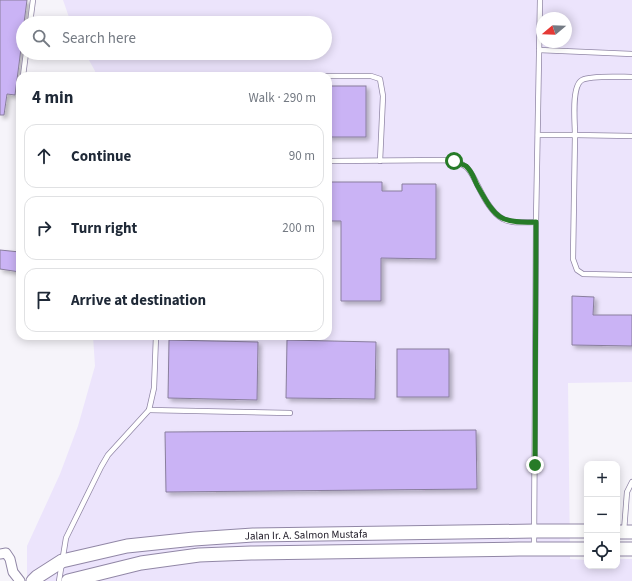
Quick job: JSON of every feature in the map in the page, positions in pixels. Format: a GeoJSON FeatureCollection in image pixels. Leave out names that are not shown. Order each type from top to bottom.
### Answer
{"type":"FeatureCollection","features":[{"type":"Feature","properties":{"kind":"street","name":"Jalan Ir. A. Salmon Mustafa"},"geometry":{"type":"LineString","coordinates":[[33,581],[62,561],[127,546],[194,539],[252,535],[584,531]]}},
{"type":"Feature","properties":{"kind":"street","name":"Jalan Ir. A. Salmon Mustafa"},"geometry":{"type":"LineString","coordinates":[[68,581],[141,562],[199,555],[534,549],[584,550]]}},
{"type":"Feature","properties":{"kind":"street"},"geometry":{"type":"LineString","coordinates":[[620,549],[632,549]]}},
{"type":"Feature","properties":{"kind":"street"},"geometry":{"type":"LineString","coordinates":[[0,554],[6,553],[13,572],[20,581]]}},
{"type":"Feature","properties":{"kind":"lane"},"geometry":{"type":"LineString","coordinates":[[31,16],[34,0]]}},
{"type":"Feature","properties":{"kind":"lane"},"geometry":{"type":"LineString","coordinates":[[534,549],[536,222],[540,0]]}},
{"type":"Feature","properties":{"kind":"lane"},"geometry":{"type":"LineString","coordinates":[[539,50],[632,54]]}},
{"type":"Feature","properties":{"kind":"lane"},"geometry":{"type":"LineString","coordinates":[[24,72],[25,60]]}},
{"type":"Feature","properties":{"kind":"lane"},"geometry":{"type":"LineString","coordinates":[[332,76],[371,76],[380,79],[383,96],[380,161]]}},
{"type":"Feature","properties":{"kind":"lane"},"geometry":{"type":"LineString","coordinates":[[632,77],[590,77],[582,79],[576,88],[574,265],[583,274],[632,275]]}},
{"type":"Feature","properties":{"kind":"lane"},"geometry":{"type":"LineString","coordinates":[[538,135],[632,136]]}},
{"type":"Feature","properties":{"kind":"lane"},"geometry":{"type":"LineString","coordinates":[[332,161],[454,161],[466,166],[489,206],[495,214],[503,220],[511,222],[536,222]]}},
{"type":"Feature","properties":{"kind":"lane"},"geometry":{"type":"LineString","coordinates":[[59,581],[66,538],[101,467],[108,455],[149,410],[154,388],[156,340]]}},
{"type":"Feature","properties":{"kind":"lane"},"geometry":{"type":"LineString","coordinates":[[149,410],[290,414]]}},
{"type":"Feature","properties":{"kind":"lane"},"geometry":{"type":"LineString","coordinates":[[624,532],[627,492],[632,482]]}},
{"type":"Feature","properties":{"kind":"shaded area"},"geometry":{"type":"Polygon","coordinates":[[[63,0],[632,0],[632,382],[568,383],[570,559],[584,560],[584,569],[620,569],[620,559],[632,559],[632,581],[27,581],[27,546],[60,474],[78,426],[95,366],[93,340],[332,340],[332,72],[95,72],[89,60],[332,60],[332,16],[69,16],[63,0]]]}},
{"type":"Feature","properties":{"kind":"building"},"geometry":{"type":"Polygon","coordinates":[[[0,0],[27,0],[25,16],[16,16],[16,60],[20,60],[18,72],[16,72],[15,95],[7,94],[4,115],[0,115],[0,0]]]}},
{"type":"Feature","properties":{"kind":"building"},"geometry":{"type":"Polygon","coordinates":[[[332,86],[366,86],[366,137],[332,137],[332,86]]]}},
{"type":"Feature","properties":{"kind":"building"},"geometry":{"type":"Polygon","coordinates":[[[332,182],[382,182],[382,191],[402,191],[402,184],[436,184],[436,259],[381,258],[381,301],[341,301],[341,221],[332,221],[332,182]]]}},
{"type":"Feature","properties":{"kind":"building"},"geometry":{"type":"Polygon","coordinates":[[[0,250],[16,252],[16,271],[0,269],[0,250]]]}},
{"type":"Feature","properties":{"kind":"building"},"geometry":{"type":"Polygon","coordinates":[[[572,296],[594,297],[593,315],[632,315],[632,346],[572,345],[572,296]]]}},
{"type":"Feature","properties":{"kind":"building"},"geometry":{"type":"Polygon","coordinates":[[[169,340],[258,342],[257,400],[168,398],[169,340]]]}},
{"type":"Feature","properties":{"kind":"building"},"geometry":{"type":"Polygon","coordinates":[[[287,340],[376,342],[375,399],[286,398],[287,340]]]}},
{"type":"Feature","properties":{"kind":"building"},"geometry":{"type":"Polygon","coordinates":[[[397,349],[449,349],[449,397],[397,397],[397,349]]]}},
{"type":"Feature","properties":{"kind":"building"},"geometry":{"type":"Polygon","coordinates":[[[476,430],[477,489],[166,492],[165,432],[476,430]]]}},
{"type":"Feature","properties":{"kind":"route"},"geometry":{"type":"LineString","coordinates":[[454,161],[466,166],[489,206],[495,214],[503,220],[511,222],[536,222],[535,465]]}}]}
